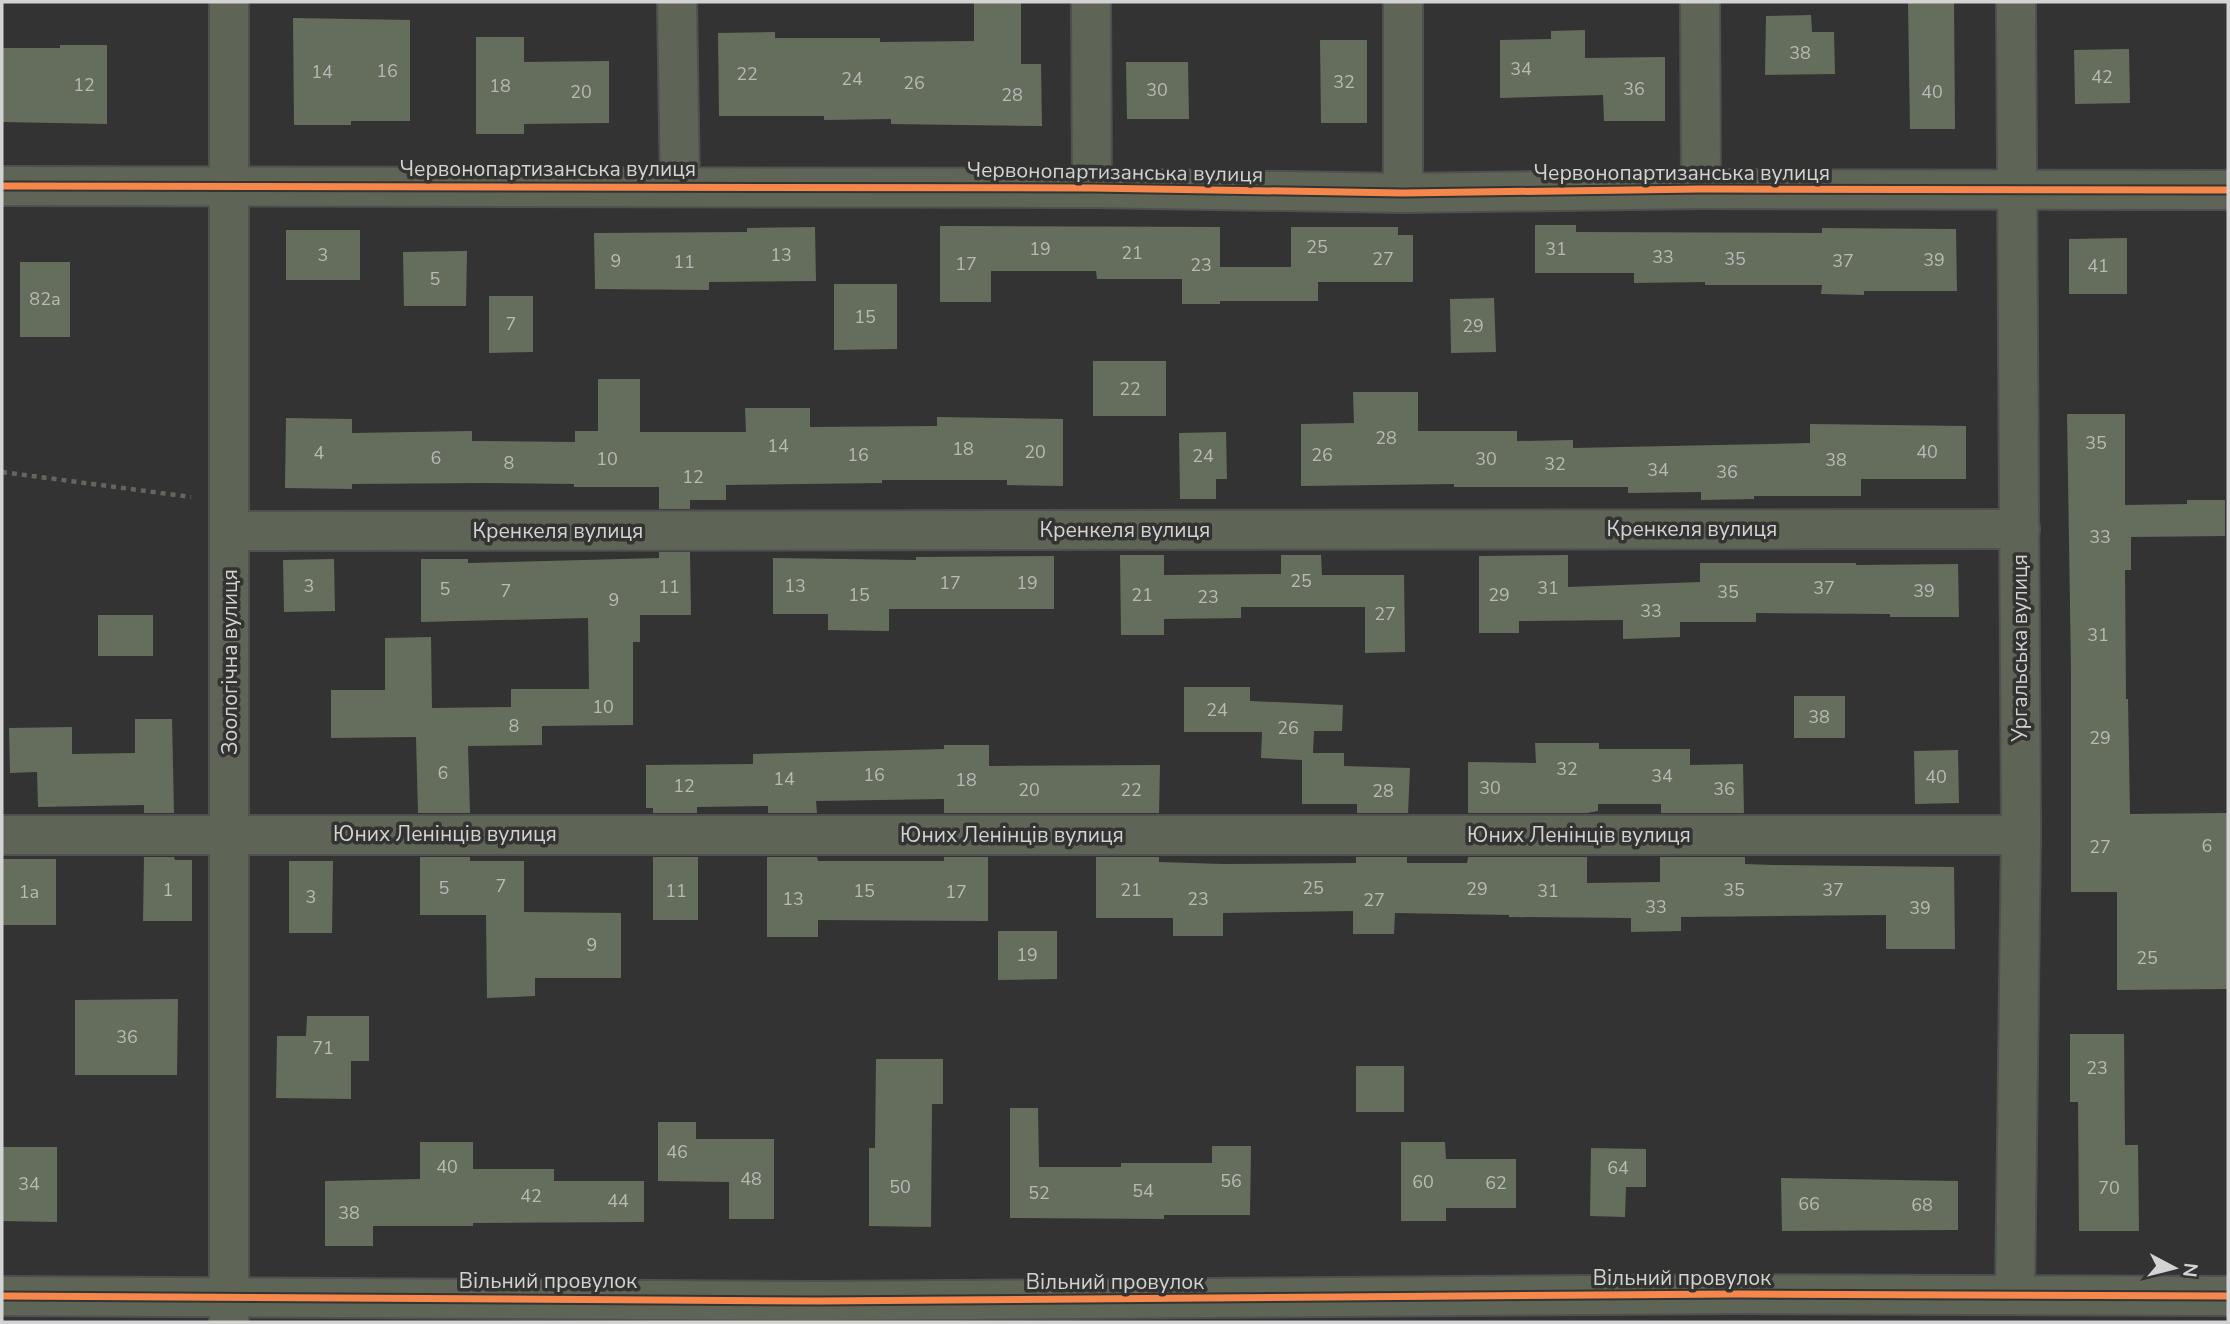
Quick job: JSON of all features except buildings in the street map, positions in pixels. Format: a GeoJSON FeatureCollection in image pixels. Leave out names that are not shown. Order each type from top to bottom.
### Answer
{"type":"FeatureCollection","features":[{"type":"Feature","properties":{"kind":"street","name":"Зоологічна вулиця"},"geometry":{"type":"LineString","coordinates":[[229,2],[229,1309]]}},
{"type":"Feature","properties":{"kind":"street"},"geometry":{"type":"LineString","coordinates":[[677,2],[680,187]]}},
{"type":"Feature","properties":{"kind":"street"},"geometry":{"type":"LineString","coordinates":[[1091,2],[1092,188]]}},
{"type":"Feature","properties":{"kind":"street"},"geometry":{"type":"LineString","coordinates":[[1402,193],[1403,2]]}},
{"type":"Feature","properties":{"kind":"street"},"geometry":{"type":"LineString","coordinates":[[1700,2],[1701,189]]}},
{"type":"Feature","properties":{"kind":"street","name":"Ургальська вулиця"},"geometry":{"type":"LineString","coordinates":[[2015,1295],[2021,835],[2016,2]]}},
{"type":"Feature","properties":{"kind":"street","name":"Червонопартизанська вулиця"},"geometry":{"type":"LineString","coordinates":[[2,186],[1092,188],[1402,193],[1701,189],[2228,190]]}},
{"type":"Feature","properties":{"kind":"street","name":"Кренкеля вулиця"},"geometry":{"type":"LineString","coordinates":[[230,516],[2020,529]]}},
{"type":"Feature","properties":{"kind":"street","name":"Юних Ленінців вулиця"},"geometry":{"type":"LineString","coordinates":[[2,835],[2021,835]]}},
{"type":"Feature","properties":{"kind":"street","name":"Вільний провулок"},"geometry":{"type":"LineString","coordinates":[[2,1296],[229,1309],[818,1312],[1742,1308],[2015,1295],[2228,1296]]}},
{"type":"Feature","properties":{"kind":"path"},"geometry":{"type":"LineString","coordinates":[[2,472],[230,516]]}},
{"type":"Feature","properties":{"kind":"cycle path"},"geometry":{"type":"LineString","coordinates":[[2,186],[1092,188],[1403,193],[1701,189],[2228,190]]}},
{"type":"Feature","properties":{"kind":"cycle path"},"geometry":{"type":"LineString","coordinates":[[2,1296],[818,1301],[1737,1294],[2228,1296]]}}]}
